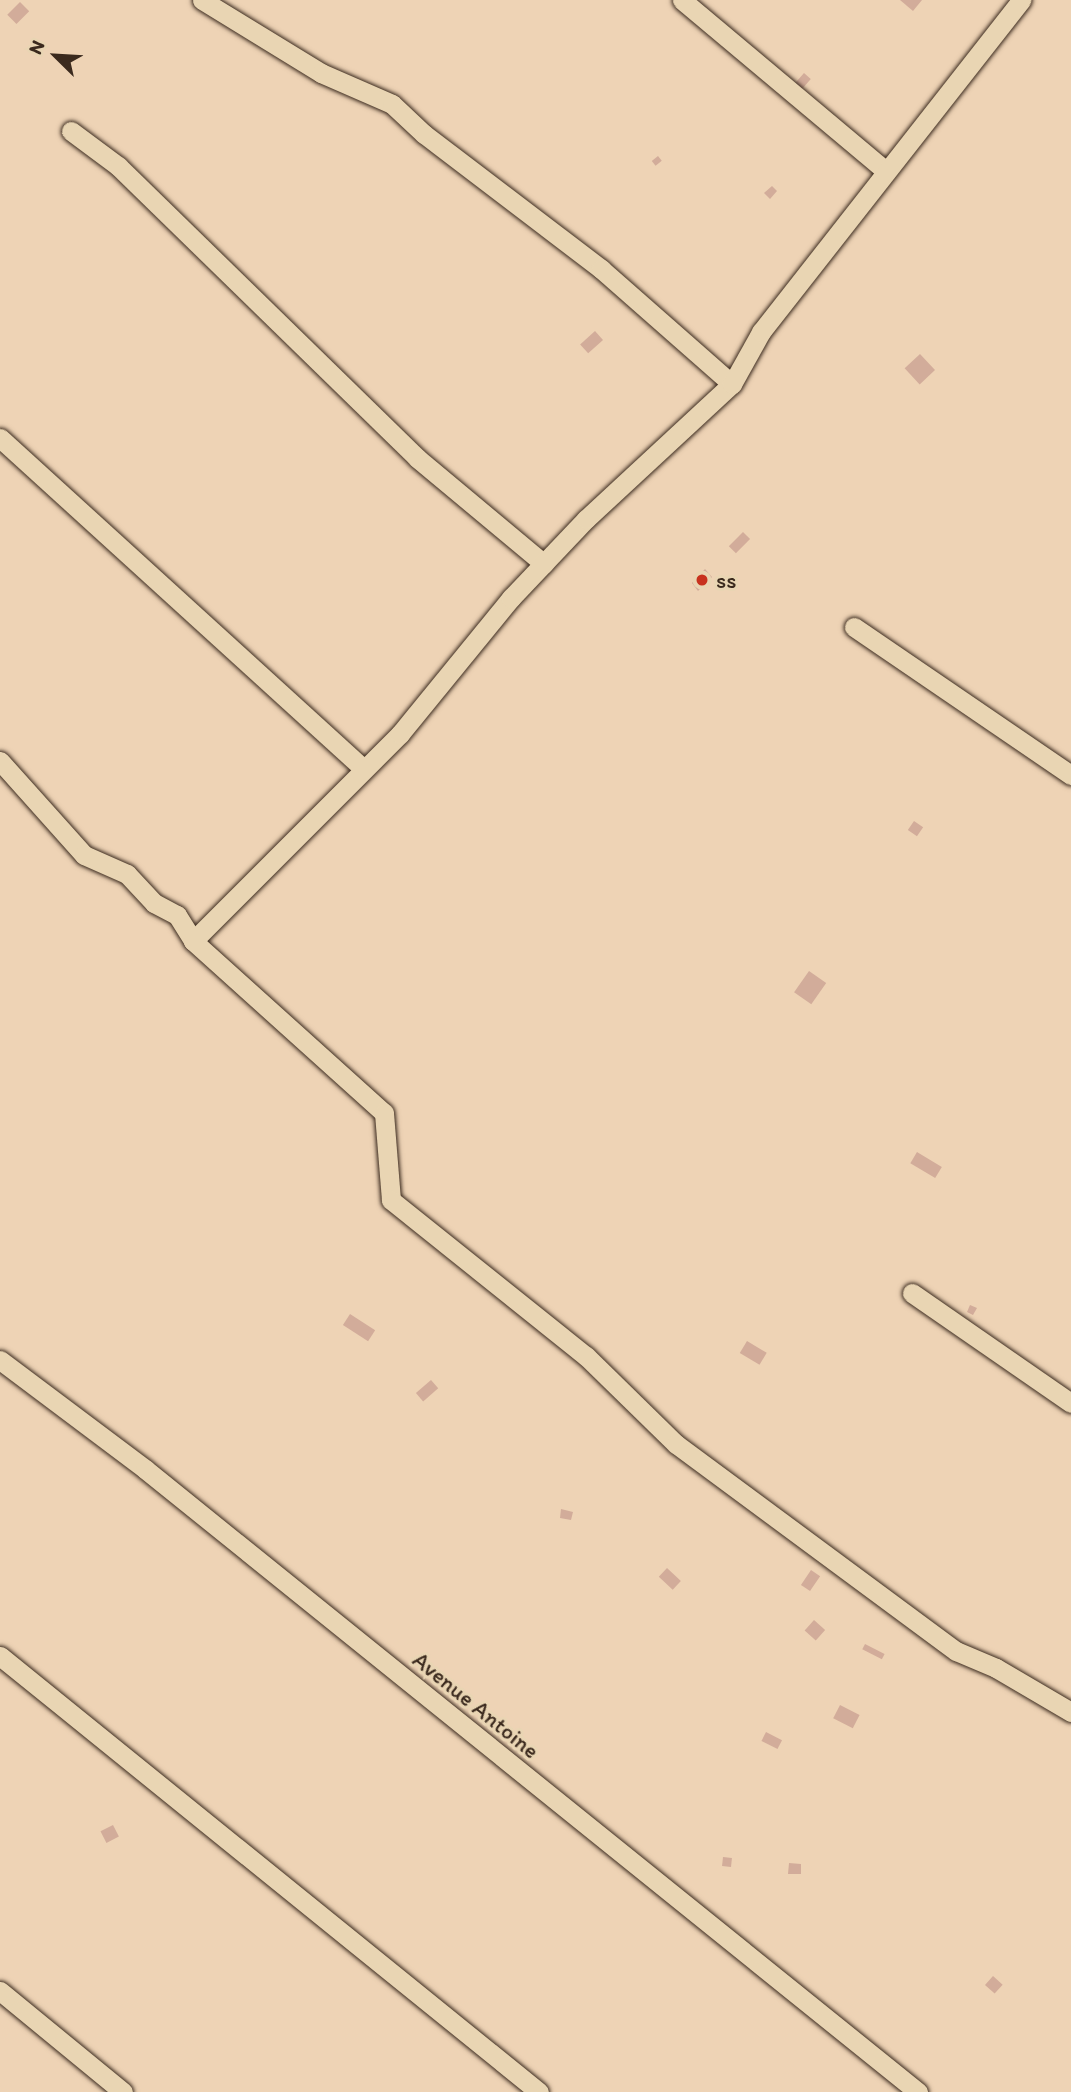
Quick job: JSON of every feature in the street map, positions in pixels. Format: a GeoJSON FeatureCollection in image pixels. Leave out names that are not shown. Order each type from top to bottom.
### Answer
{"type":"FeatureCollection","features":[{"type":"Feature","properties":{"kind":"street"},"geometry":{"type":"LineString","coordinates":[[202,0],[321,73],[392,104],[424,134],[601,269],[732,384]]}},
{"type":"Feature","properties":{"kind":"street"},"geometry":{"type":"LineString","coordinates":[[682,0],[886,171]]}},
{"type":"Feature","properties":{"kind":"street"},"geometry":{"type":"LineString","coordinates":[[193,941],[400,734],[544,564],[732,384],[761,332],[1021,0]]}},
{"type":"Feature","properties":{"kind":"street"},"geometry":{"type":"LineString","coordinates":[[71,131],[118,166],[417,458],[544,564]]}},
{"type":"Feature","properties":{"kind":"street"},"geometry":{"type":"LineString","coordinates":[[0,438],[364,769]]}},
{"type":"Feature","properties":{"kind":"street"},"geometry":{"type":"LineString","coordinates":[[854,627],[1071,775]]}},
{"type":"Feature","properties":{"kind":"street"},"geometry":{"type":"LineString","coordinates":[[0,761],[84,855],[127,874],[154,904],[177,915],[193,941],[384,1113],[391,1200],[586,1356],[676,1444],[956,1651],[996,1668],[1071,1712]]}},
{"type":"Feature","properties":{"kind":"street"},"geometry":{"type":"LineString","coordinates":[[912,1293],[1071,1403]]}},
{"type":"Feature","properties":{"kind":"street","name":"Avenue Antoine"},"geometry":{"type":"LineString","coordinates":[[0,1360],[156,1478],[918,2092]]}},
{"type":"Feature","properties":{"kind":"street"},"geometry":{"type":"LineString","coordinates":[[0,1656],[539,2092]]}},
{"type":"Feature","properties":{"kind":"street"},"geometry":{"type":"LineString","coordinates":[[0,1991],[123,2092]]}},
{"type":"Feature","properties":{"kind":"building"},"geometry":{"type":"Polygon","coordinates":[[[900,0],[922,0],[913,11],[900,0]]]}},
{"type":"Feature","properties":{"kind":"building"},"geometry":{"type":"Polygon","coordinates":[[[20,2],[29,11],[16,24],[7,15],[20,2]]]}},
{"type":"Feature","properties":{"kind":"building"},"geometry":{"type":"Polygon","coordinates":[[[804,73],[811,79],[800,91],[794,85],[804,73]]]}},
{"type":"Feature","properties":{"kind":"building"},"geometry":{"type":"Polygon","coordinates":[[[658,156],[662,161],[656,166],[652,161],[658,156]]]}},
{"type":"Feature","properties":{"kind":"building"},"geometry":{"type":"Polygon","coordinates":[[[772,186],[777,191],[770,199],[764,193],[772,186]]]}},
{"type":"Feature","properties":{"kind":"building"},"geometry":{"type":"Polygon","coordinates":[[[595,331],[603,340],[588,353],[580,344],[595,331]]]}},
{"type":"Feature","properties":{"kind":"building"},"geometry":{"type":"Polygon","coordinates":[[[920,354],[935,370],[920,384],[905,368],[920,354]]]}},
{"type":"Feature","properties":{"kind":"building"},"geometry":{"type":"Polygon","coordinates":[[[743,532],[750,539],[736,553],[729,546],[743,532]]]}},
{"type":"Feature","properties":{"kind":"building","name":"ss"},"geometry":{"type":"Polygon","coordinates":[[[705,569],[712,577],[698,591],[692,583],[705,569]]]}},
{"type":"Feature","properties":{"kind":"building"},"geometry":{"type":"Polygon","coordinates":[[[914,821],[923,827],[917,836],[908,830],[914,821]]]}},
{"type":"Feature","properties":{"kind":"building"},"geometry":{"type":"Polygon","coordinates":[[[809,971],[826,983],[811,1004],[794,992],[809,971]]]}},
{"type":"Feature","properties":{"kind":"building"},"geometry":{"type":"Polygon","coordinates":[[[917,1152],[942,1167],[935,1178],[910,1163],[917,1152]]]}},
{"type":"Feature","properties":{"kind":"building"},"geometry":{"type":"Polygon","coordinates":[[[970,1305],[977,1308],[973,1315],[967,1312],[970,1305]]]}},
{"type":"Feature","properties":{"kind":"building"},"geometry":{"type":"Polygon","coordinates":[[[350,1314],[375,1330],[368,1341],[343,1325],[350,1314]]]}},
{"type":"Feature","properties":{"kind":"building"},"geometry":{"type":"Polygon","coordinates":[[[747,1341],[767,1353],[760,1365],[740,1353],[747,1341]]]}},
{"type":"Feature","properties":{"kind":"building"},"geometry":{"type":"Polygon","coordinates":[[[431,1380],[438,1388],[423,1401],[416,1393],[431,1380]]]}},
{"type":"Feature","properties":{"kind":"building"},"geometry":{"type":"Polygon","coordinates":[[[561,1509],[573,1512],[571,1520],[560,1518],[561,1509]]]}},
{"type":"Feature","properties":{"kind":"building"},"geometry":{"type":"Polygon","coordinates":[[[667,1568],[681,1581],[673,1590],[659,1577],[667,1568]]]}},
{"type":"Feature","properties":{"kind":"building"},"geometry":{"type":"Polygon","coordinates":[[[811,1570],[820,1576],[810,1591],[801,1585],[811,1570]]]}},
{"type":"Feature","properties":{"kind":"building"},"geometry":{"type":"Polygon","coordinates":[[[814,1620],[825,1630],[816,1640],[805,1630],[814,1620]]]}},
{"type":"Feature","properties":{"kind":"building"},"geometry":{"type":"Polygon","coordinates":[[[865,1644],[885,1654],[882,1659],[862,1649],[865,1644]]]}},
{"type":"Feature","properties":{"kind":"building"},"geometry":{"type":"Polygon","coordinates":[[[840,1705],[860,1715],[853,1728],[833,1718],[840,1705]]]}},
{"type":"Feature","properties":{"kind":"building"},"geometry":{"type":"Polygon","coordinates":[[[766,1732],[782,1740],[777,1749],[761,1741],[766,1732]]]}},
{"type":"Feature","properties":{"kind":"building"},"geometry":{"type":"Polygon","coordinates":[[[113,1825],[119,1837],[106,1843],[101,1831],[113,1825]]]}},
{"type":"Feature","properties":{"kind":"building"},"geometry":{"type":"Polygon","coordinates":[[[723,1857],[732,1858],[731,1867],[722,1866],[723,1857]]]}},
{"type":"Feature","properties":{"kind":"building"},"geometry":{"type":"Polygon","coordinates":[[[789,1863],[801,1864],[801,1874],[788,1874],[789,1863]]]}},
{"type":"Feature","properties":{"kind":"building"},"geometry":{"type":"Polygon","coordinates":[[[993,1976],[1003,1985],[995,1994],[985,1985],[993,1976]]]}},
{"type":"Feature","properties":{"kind":"place","name":"ss"},"geometry":{"type":"Point","coordinates":[702,580]}}]}
